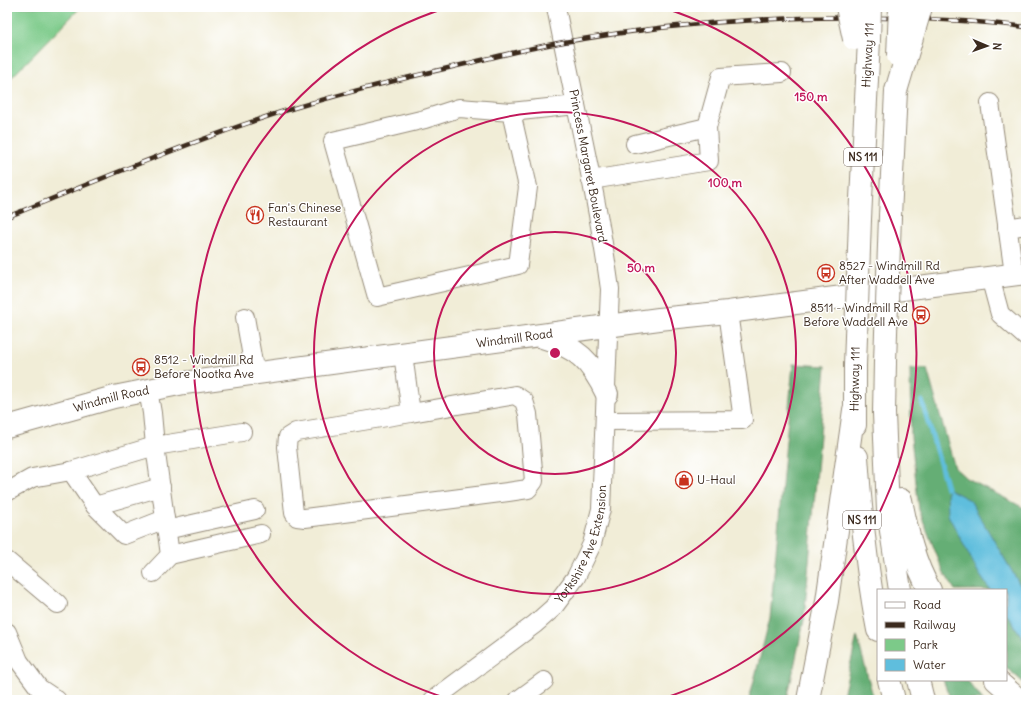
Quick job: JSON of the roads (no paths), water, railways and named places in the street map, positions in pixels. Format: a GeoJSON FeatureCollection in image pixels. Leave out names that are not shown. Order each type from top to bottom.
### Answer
{"type":"FeatureCollection","features":[{"type":"Feature","properties":{"kind":"main road"},"geometry":{"type":"LineString","coordinates":[[847,7],[862,40]]}},
{"type":"Feature","properties":{"kind":"main road","name":"Highway 111"},"geometry":{"type":"LineString","coordinates":[[870,7],[862,40],[866,94],[860,220],[854,410],[860,505],[877,625]]}},
{"type":"Feature","properties":{"kind":"main road","name":"NS 111"},"geometry":{"type":"LineString","coordinates":[[900,7],[890,216],[884,413],[888,511],[900,589]]}},
{"type":"Feature","properties":{"kind":"main road"},"geometry":{"type":"LineString","coordinates":[[896,91],[921,7]]}},
{"type":"Feature","properties":{"kind":"main road","name":"Windmill Road"},"geometry":{"type":"LineString","coordinates":[[7,428],[114,397],[184,383],[1020,273]]}},
{"type":"Feature","properties":{"kind":"main road"},"geometry":{"type":"LineString","coordinates":[[539,336],[559,342],[572,349],[582,357],[592,366],[607,394]]}},
{"type":"Feature","properties":{"kind":"main road"},"geometry":{"type":"LineString","coordinates":[[808,700],[827,601],[854,410]]}},
{"type":"Feature","properties":{"kind":"main road"},"geometry":{"type":"LineString","coordinates":[[884,413],[908,535],[924,580],[929,589]]}},
{"type":"Feature","properties":{"kind":"main road"},"geometry":{"type":"LineString","coordinates":[[889,681],[894,700]]}},
{"type":"Feature","properties":{"kind":"main road"},"geometry":{"type":"LineString","coordinates":[[918,681],[923,700]]}},
{"type":"Feature","properties":{"kind":"main road"},"geometry":{"type":"LineString","coordinates":[[997,681],[1018,700]]}},
{"type":"Feature","properties":{"kind":"street","name":"Princess Margaret Boulevard"},"geometry":{"type":"LineString","coordinates":[[556,7],[606,258],[610,289],[609,326]]}},
{"type":"Feature","properties":{"kind":"street"},"geometry":{"type":"LineString","coordinates":[[591,180],[709,161],[707,127],[721,77],[782,73]]}},
{"type":"Feature","properties":{"kind":"street"},"geometry":{"type":"LineString","coordinates":[[990,103],[1007,228],[1020,273]]}},
{"type":"Feature","properties":{"kind":"street"},"geometry":{"type":"LineString","coordinates":[[511,112],[528,187],[518,265],[377,297],[333,141],[425,119],[459,108],[511,112],[576,105]]}},
{"type":"Feature","properties":{"kind":"street"},"geometry":{"type":"LineString","coordinates":[[635,144],[707,127]]}},
{"type":"Feature","properties":{"kind":"street"},"geometry":{"type":"LineString","coordinates":[[1007,228],[1026,225]]}},
{"type":"Feature","properties":{"kind":"street"},"geometry":{"type":"LineString","coordinates":[[990,277],[1000,314],[1026,337]]}},
{"type":"Feature","properties":{"kind":"street"},"geometry":{"type":"LineString","coordinates":[[605,420],[743,420],[728,312]]}},
{"type":"Feature","properties":{"kind":"street"},"geometry":{"type":"LineString","coordinates":[[245,317],[255,374]]}},
{"type":"Feature","properties":{"kind":"street","name":"Yorkshire Ave Extension"},"geometry":{"type":"LineString","coordinates":[[433,700],[535,624],[553,608],[576,577],[592,544],[601,509],[609,326]]}},
{"type":"Feature","properties":{"kind":"street"},"geometry":{"type":"LineString","coordinates":[[403,354],[411,413]]}},
{"type":"Feature","properties":{"kind":"street"},"geometry":{"type":"LineString","coordinates":[[148,390],[170,555]]}},
{"type":"Feature","properties":{"kind":"street"},"geometry":{"type":"LineString","coordinates":[[515,395],[524,401],[528,414],[534,480],[528,489],[312,517],[297,517],[294,513],[287,447],[288,437],[296,432],[411,413],[515,395]]}},
{"type":"Feature","properties":{"kind":"street"},"geometry":{"type":"LineString","coordinates":[[7,492],[32,478],[71,471],[155,446],[242,432]]}},
{"type":"Feature","properties":{"kind":"street"},"geometry":{"type":"LineString","coordinates":[[71,471],[95,506],[124,535],[166,524],[256,510]]}},
{"type":"Feature","properties":{"kind":"street"},"geometry":{"type":"LineString","coordinates":[[95,506],[161,487]]}},
{"type":"Feature","properties":{"kind":"street"},"geometry":{"type":"LineString","coordinates":[[153,573],[170,555],[261,534]]}},
{"type":"Feature","properties":{"kind":"street"},"geometry":{"type":"LineString","coordinates":[[7,561],[58,604]]}},
{"type":"Feature","properties":{"kind":"street"},"geometry":{"type":"LineString","coordinates":[[7,632],[19,661],[39,688],[57,700]]}},
{"type":"Feature","properties":{"kind":"street"},"geometry":{"type":"LineString","coordinates":[[518,700],[544,681]]}},
{"type":"Feature","properties":{"kind":"water"},"geometry":{"type":"Polygon","coordinates":[[[947,488],[970,500],[1026,595],[1026,643],[1007,614],[1007,589],[989,589],[979,574],[948,515],[947,488]]]}},
{"type":"Feature","properties":{"kind":"waterway"},"geometry":{"type":"LineString","coordinates":[[922,401],[947,488]]}},
{"type":"Feature","properties":{"kind":"railway"},"geometry":{"type":"LineString","coordinates":[[7,217],[175,150],[278,113],[323,99],[392,81],[551,44],[604,35],[685,25],[766,19],[848,17],[906,18],[1026,27]]}},
{"type":"Feature","properties":{"kind":"place","name":"Fan's Chinese Restaurant"},"geometry":{"type":"Point","coordinates":[255,215]}},
{"type":"Feature","properties":{"kind":"place","name":"8527 - Windmill Rd After Waddell Ave"},"geometry":{"type":"Point","coordinates":[826,273]}},
{"type":"Feature","properties":{"kind":"place","name":"8511 - Windmill Rd Before Waddell Ave"},"geometry":{"type":"Point","coordinates":[921,315]}},
{"type":"Feature","properties":{"kind":"place","name":"8512 - Windmill Rd Before Nootka Ave"},"geometry":{"type":"Point","coordinates":[141,367]}},
{"type":"Feature","properties":{"kind":"place","name":"U-Haul"},"geometry":{"type":"Point","coordinates":[684,480]}}]}
